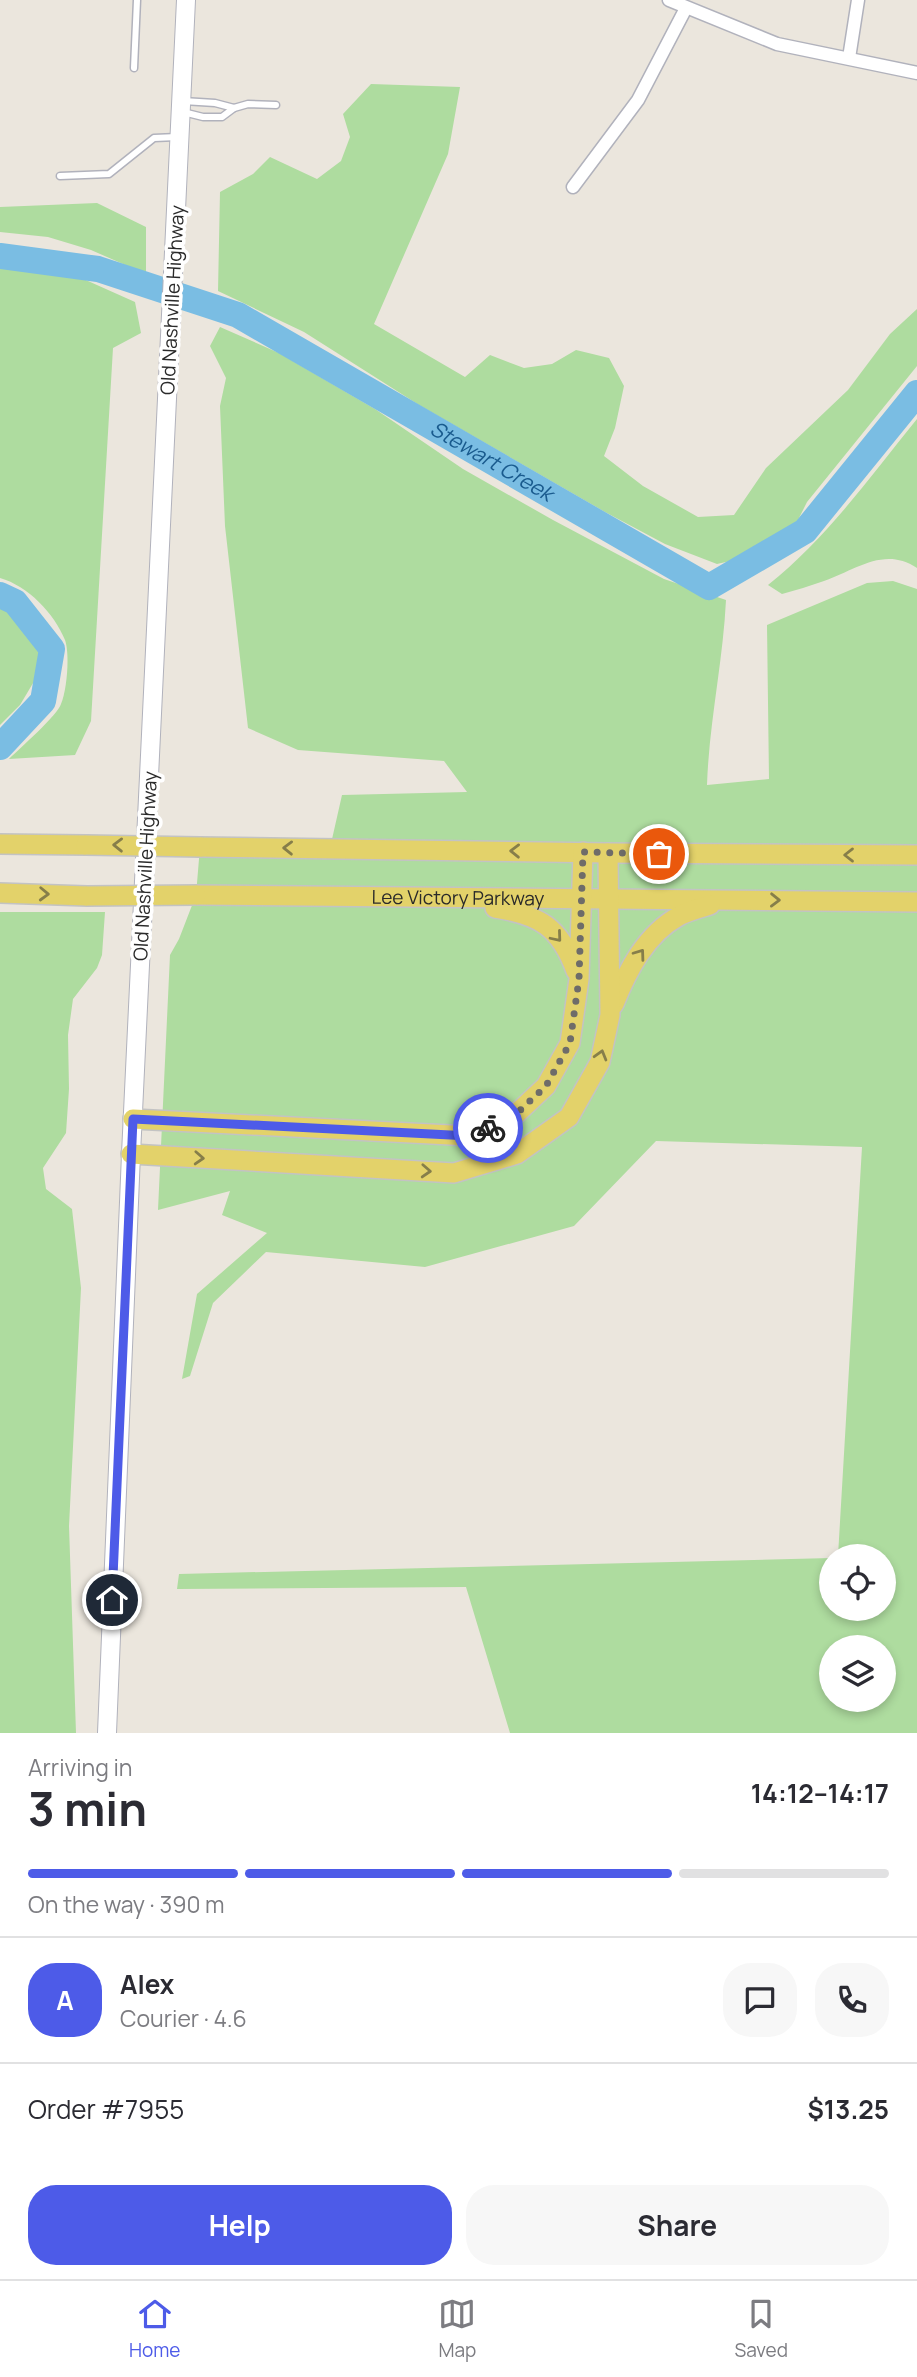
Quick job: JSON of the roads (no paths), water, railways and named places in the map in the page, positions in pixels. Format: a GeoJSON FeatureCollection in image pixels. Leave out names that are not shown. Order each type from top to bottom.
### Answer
{"type":"FeatureCollection","features":[{"type":"Feature","properties":{"kind":"main road","name":"Old Nashville Highway"},"geometry":{"type":"LineString","coordinates":[[107,1733],[131,1154],[186,0]]}},
{"type":"Feature","properties":{"kind":"main road"},"geometry":{"type":"LineString","coordinates":[[6,844],[917,855]]}},
{"type":"Feature","properties":{"kind":"main road"},"geometry":{"type":"LineString","coordinates":[[133,1119],[470,1136],[514,1116],[546,1086],[570,1043],[579,979],[583,852]]}},
{"type":"Feature","properties":{"kind":"main road"},"geometry":{"type":"LineString","coordinates":[[608,853],[610,1015]]}},
{"type":"Feature","properties":{"kind":"main road","name":"Lee Victory Parkway"},"geometry":{"type":"LineString","coordinates":[[0,893],[917,902]]}},
{"type":"Feature","properties":{"kind":"main road"},"geometry":{"type":"LineString","coordinates":[[328,896],[367,907],[496,908],[523,913],[554,930],[564,943],[579,979]]}},
{"type":"Feature","properties":{"kind":"main road"},"geometry":{"type":"LineString","coordinates":[[131,1154],[454,1172],[517,1154],[569,1116],[600,1062],[610,1015],[622,984],[637,957],[656,933],[679,916],[724,900]]}},
{"type":"Feature","properties":{"kind":"street"},"geometry":{"type":"LineString","coordinates":[[669,0],[776,44],[917,73]]}},
{"type":"Feature","properties":{"kind":"street"},"geometry":{"type":"LineString","coordinates":[[849,58],[858,0]]}},
{"type":"Feature","properties":{"kind":"street"},"geometry":{"type":"LineString","coordinates":[[573,187],[638,100],[686,8]]}},
{"type":"Feature","properties":{"kind":"lane"},"geometry":{"type":"LineString","coordinates":[[134,68],[137,0]]}},
{"type":"Feature","properties":{"kind":"lane"},"geometry":{"type":"LineString","coordinates":[[178,0],[186,0]]}},
{"type":"Feature","properties":{"kind":"lane"},"geometry":{"type":"LineString","coordinates":[[181,106],[215,103],[234,108]]}},
{"type":"Feature","properties":{"kind":"lane"},"geometry":{"type":"LineString","coordinates":[[181,106],[203,117],[222,117],[234,108],[248,104],[276,105]]}},
{"type":"Feature","properties":{"kind":"lane"},"geometry":{"type":"LineString","coordinates":[[60,176],[109,173],[154,138],[179,136]]}},
{"type":"Feature","properties":{"kind":"waterway","name":"Stewart Creek"},"geometry":{"type":"LineString","coordinates":[[0,256],[98,269],[238,315],[709,587],[805,531],[917,393]]}},
{"type":"Feature","properties":{"kind":"waterway","name":"Stewart Creek"},"geometry":{"type":"LineString","coordinates":[[0,595],[15,602],[52,649],[43,701],[0,747]]}}]}
